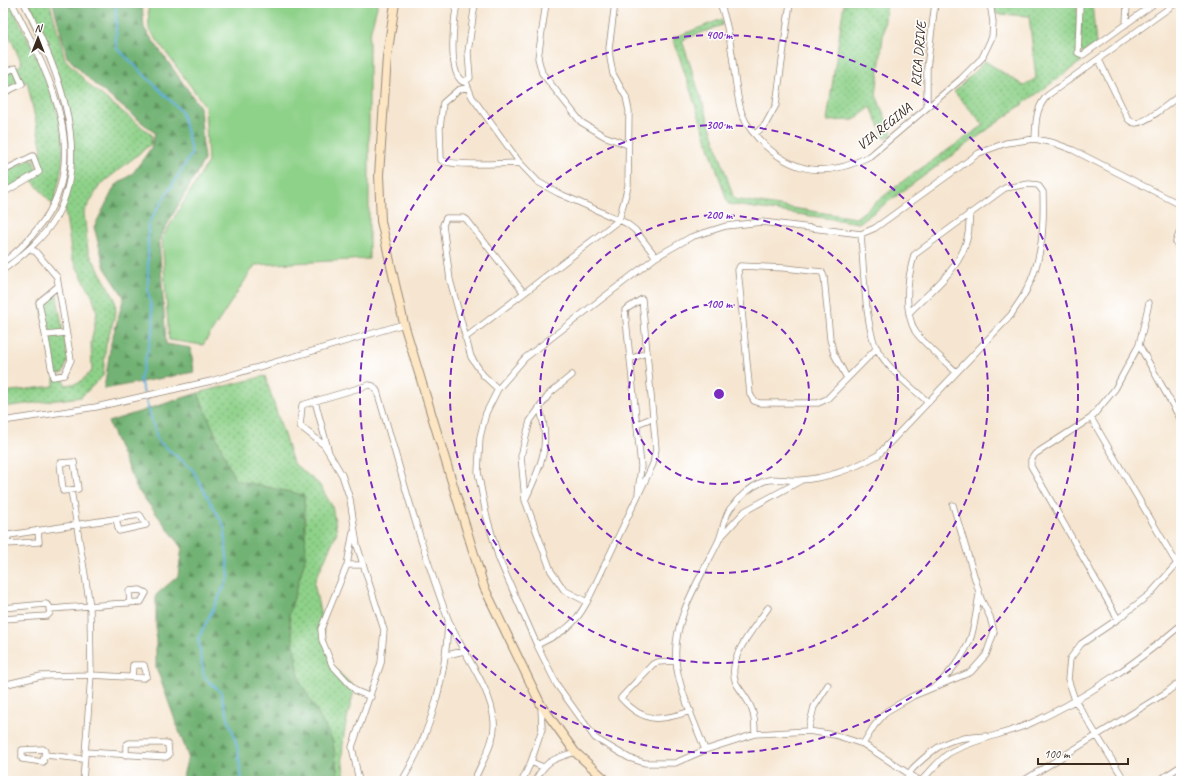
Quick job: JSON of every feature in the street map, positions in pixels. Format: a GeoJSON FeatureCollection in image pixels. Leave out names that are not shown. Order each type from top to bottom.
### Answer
{"type":"FeatureCollection","features":[{"type":"Feature","properties":{"kind":"street"},"geometry":{"type":"LineString","coordinates":[[3,262],[26,243],[47,218],[58,195],[63,178],[65,158],[65,135],[53,94],[24,26],[12,3]]}},
{"type":"Feature","properties":{"kind":"street"},"geometry":{"type":"LineString","coordinates":[[3,270],[32,250],[55,218],[63,202],[72,170],[72,136],[60,92],[46,51],[24,3]]}},
{"type":"Feature","properties":{"kind":"street"},"geometry":{"type":"LineString","coordinates":[[395,3],[387,57],[378,175],[381,221],[404,324],[484,587],[541,705],[575,752],[607,781]]}},
{"type":"Feature","properties":{"kind":"street"},"geometry":{"type":"LineString","coordinates":[[457,3],[453,27],[454,65],[460,80],[467,84],[472,97],[520,163],[538,182],[558,193],[619,220],[635,230],[656,257]]}},
{"type":"Feature","properties":{"kind":"street"},"geometry":{"type":"LineString","coordinates":[[475,3],[468,52],[470,78],[467,84],[443,103],[440,128],[441,160],[446,163],[520,163]]}},
{"type":"Feature","properties":{"kind":"street"},"geometry":{"type":"LineString","coordinates":[[546,3],[538,58],[542,73],[581,122],[604,136],[628,145]]}},
{"type":"Feature","properties":{"kind":"street"},"geometry":{"type":"LineString","coordinates":[[465,338],[619,220],[628,186],[629,111],[626,97],[613,74],[610,58],[609,48],[615,3]]}},
{"type":"Feature","properties":{"kind":"street","name":"VIA REGINA"},"geometry":{"type":"LineString","coordinates":[[720,3],[728,29],[742,113],[747,124],[769,149],[786,161],[807,168],[831,170],[853,164],[870,156],[961,79],[982,58],[992,37],[993,22],[990,3]]}},
{"type":"Feature","properties":{"kind":"street"},"geometry":{"type":"LineString","coordinates":[[755,134],[765,125],[776,105],[790,3]]}},
{"type":"Feature","properties":{"kind":"street","name":"RICA DRIVE"},"geometry":{"type":"LineString","coordinates":[[927,107],[927,68],[935,3]]}},
{"type":"Feature","properties":{"kind":"street"},"geometry":{"type":"LineString","coordinates":[[1080,3],[1078,53],[1081,55],[1087,53],[1155,3]]}},
{"type":"Feature","properties":{"kind":"street"},"geometry":{"type":"LineString","coordinates":[[1126,24],[1127,3]]}},
{"type":"Feature","properties":{"kind":"street"},"geometry":{"type":"LineString","coordinates":[[1034,139],[1038,111],[1041,102],[1176,3]]}},
{"type":"Feature","properties":{"kind":"street"},"geometry":{"type":"LineString","coordinates":[[1099,60],[1128,119],[1132,123],[1138,123],[1150,116],[1181,94]]}},
{"type":"Feature","properties":{"kind":"street"},"geometry":{"type":"LineString","coordinates":[[3,73],[14,68],[22,84],[3,94]]}},
{"type":"Feature","properties":{"kind":"street"},"geometry":{"type":"LineString","coordinates":[[53,94],[60,92]]}},
{"type":"Feature","properties":{"kind":"street"},"geometry":{"type":"LineString","coordinates":[[1181,205],[1074,150],[1054,143],[1034,139],[1006,143],[979,153],[875,228],[860,234],[762,222],[726,226],[691,237],[656,257],[525,358],[498,389],[486,413],[480,437],[478,472],[486,514],[499,559],[536,645],[557,685],[595,738],[629,758],[646,763],[675,763],[705,750],[755,734],[808,731],[835,734],[863,744],[920,781],[948,754],[964,746],[1028,724],[1075,700],[1149,652],[1181,625]]}},
{"type":"Feature","properties":{"kind":"street"},"geometry":{"type":"LineString","coordinates":[[3,171],[33,156],[39,172],[3,193]]}},
{"type":"Feature","properties":{"kind":"street"},"geometry":{"type":"LineString","coordinates":[[705,750],[691,711],[676,661],[678,630],[688,601],[719,539],[729,510],[743,493],[764,481],[781,479],[800,481],[835,475],[878,455],[1011,315],[1028,289],[1037,264],[1042,242],[1043,192],[1038,185],[1029,184],[1005,188],[969,213],[914,255],[909,275],[909,313],[915,331],[956,372]]}},
{"type":"Feature","properties":{"kind":"street"},"geometry":{"type":"LineString","coordinates":[[909,313],[956,266],[963,254],[970,225],[969,213]]}},
{"type":"Feature","properties":{"kind":"street"},"geometry":{"type":"LineString","coordinates":[[498,389],[483,375],[471,357],[465,338],[450,280],[442,225],[446,218],[464,218],[467,220],[524,293]]}},
{"type":"Feature","properties":{"kind":"street"},"geometry":{"type":"LineString","coordinates":[[1181,228],[1176,242],[1181,252]]}},
{"type":"Feature","properties":{"kind":"street"},"geometry":{"type":"LineString","coordinates":[[860,234],[870,324],[877,348],[896,372],[928,402]]}},
{"type":"Feature","properties":{"kind":"street"},"geometry":{"type":"LineString","coordinates":[[26,243],[32,250],[33,254],[56,277],[71,360],[64,375],[53,377],[39,302],[57,287]]}},
{"type":"Feature","properties":{"kind":"street"},"geometry":{"type":"LineString","coordinates":[[847,378],[834,354],[830,339],[822,272],[785,268],[740,266],[738,270],[750,394],[754,401],[760,403],[818,403],[827,399],[877,348]]}},
{"type":"Feature","properties":{"kind":"street"},"geometry":{"type":"LineString","coordinates":[[536,645],[570,626],[578,618],[653,464],[656,449],[642,299],[625,310],[641,466],[638,494]]}},
{"type":"Feature","properties":{"kind":"street"},"geometry":{"type":"LineString","coordinates":[[1118,619],[1031,466],[1031,460],[1035,454],[1091,418],[1116,389],[1138,345],[1150,303]]}},
{"type":"Feature","properties":{"kind":"street"},"geometry":{"type":"LineString","coordinates":[[3,421],[96,407],[211,381],[404,324]]}},
{"type":"Feature","properties":{"kind":"street"},"geometry":{"type":"LineString","coordinates":[[46,335],[66,333]]}},
{"type":"Feature","properties":{"kind":"street"},"geometry":{"type":"LineString","coordinates":[[1138,345],[1181,420]]}},
{"type":"Feature","properties":{"kind":"street"},"geometry":{"type":"LineString","coordinates":[[630,359],[646,353]]}},
{"type":"Feature","properties":{"kind":"street"},"geometry":{"type":"LineString","coordinates":[[572,375],[550,393],[530,420],[521,456],[525,500],[551,571],[564,590],[587,602]]}},
{"type":"Feature","properties":{"kind":"street"},"geometry":{"type":"LineString","coordinates":[[359,781],[352,747],[371,697],[381,664],[384,630],[362,565],[353,523],[350,499],[342,475],[324,445],[300,426],[302,405],[369,385],[373,386],[377,391],[416,523],[448,621],[491,704],[494,723],[491,739],[474,781]]}},
{"type":"Feature","properties":{"kind":"street"},"geometry":{"type":"LineString","coordinates":[[315,401],[329,454]]}},
{"type":"Feature","properties":{"kind":"street"},"geometry":{"type":"LineString","coordinates":[[525,500],[541,466],[545,449],[543,418],[539,407]]}},
{"type":"Feature","properties":{"kind":"street"},"geometry":{"type":"LineString","coordinates":[[637,424],[652,418]]}},
{"type":"Feature","properties":{"kind":"street"},"geometry":{"type":"LineString","coordinates":[[1091,418],[1177,564]]}},
{"type":"Feature","properties":{"kind":"street"},"geometry":{"type":"LineString","coordinates":[[74,462],[78,490],[71,490],[63,491],[60,463],[74,462]]}},
{"type":"Feature","properties":{"kind":"street"},"geometry":{"type":"LineString","coordinates":[[719,539],[744,511],[800,481]]}},
{"type":"Feature","properties":{"kind":"street"},"geometry":{"type":"LineString","coordinates":[[71,490],[90,606],[91,675],[83,781]]}},
{"type":"Feature","properties":{"kind":"street"},"geometry":{"type":"LineString","coordinates":[[863,744],[874,726],[887,711],[913,696],[971,672],[986,655],[994,632],[990,617],[979,592],[953,505]]}},
{"type":"Feature","properties":{"kind":"street"},"geometry":{"type":"LineString","coordinates":[[38,530],[39,542],[5,544],[9,535],[38,530],[140,515],[146,525],[119,531],[116,519]]}},
{"type":"Feature","properties":{"kind":"street"},"geometry":{"type":"LineString","coordinates":[[353,523],[347,565],[322,622],[322,640],[332,665],[356,691],[371,697]]}},
{"type":"Feature","properties":{"kind":"street"},"geometry":{"type":"LineString","coordinates":[[1126,781],[1075,700],[1068,679],[1070,659],[1081,644],[1118,619],[1150,594],[1181,559]]}},
{"type":"Feature","properties":{"kind":"street"},"geometry":{"type":"LineString","coordinates":[[347,565],[362,565]]}},
{"type":"Feature","properties":{"kind":"street"},"geometry":{"type":"LineString","coordinates":[[935,688],[953,669],[964,652],[973,630],[979,592]]}},
{"type":"Feature","properties":{"kind":"street"},"geometry":{"type":"LineString","coordinates":[[49,609],[130,603]]}},
{"type":"Feature","properties":{"kind":"street"},"geometry":{"type":"LineString","coordinates":[[3,608],[46,604],[49,606],[50,613],[47,616],[3,619]]}},
{"type":"Feature","properties":{"kind":"street"},"geometry":{"type":"LineString","coordinates":[[755,734],[752,709],[736,682],[733,669],[734,660],[768,608]]}},
{"type":"Feature","properties":{"kind":"street"},"geometry":{"type":"LineString","coordinates":[[402,781],[434,713],[447,655],[448,621]]}},
{"type":"Feature","properties":{"kind":"street"},"geometry":{"type":"LineString","coordinates":[[447,655],[464,651]]}},
{"type":"Feature","properties":{"kind":"street"},"geometry":{"type":"LineString","coordinates":[[676,661],[658,662],[653,664],[621,698],[639,715],[656,719],[670,718],[691,711]]}},
{"type":"Feature","properties":{"kind":"street"},"geometry":{"type":"LineString","coordinates":[[3,685],[41,676],[91,675],[132,677]]}},
{"type":"Feature","properties":{"kind":"street"},"geometry":{"type":"LineString","coordinates":[[1023,781],[1167,692],[1181,681]]}},
{"type":"Feature","properties":{"kind":"street"},"geometry":{"type":"LineString","coordinates":[[808,731],[814,707],[828,685]]}},
{"type":"Feature","properties":{"kind":"street"},"geometry":{"type":"LineString","coordinates":[[522,781],[531,762],[542,729],[541,705]]}},
{"type":"Feature","properties":{"kind":"street"},"geometry":{"type":"LineString","coordinates":[[905,781],[908,773],[938,745],[963,737],[994,736]]}},
{"type":"Feature","properties":{"kind":"street"},"geometry":{"type":"LineString","coordinates":[[84,752],[126,755],[166,757],[169,755],[168,745],[166,743],[129,743],[126,745],[126,755]]}},
{"type":"Feature","properties":{"kind":"street"},"geometry":{"type":"LineString","coordinates":[[535,781],[543,767],[553,760],[575,752]]}},
{"type":"Feature","properties":{"kind":"street"},"geometry":{"type":"LineString","coordinates":[[45,755],[84,759]]}},
{"type":"Feature","properties":{"kind":"street"},"geometry":{"type":"LineString","coordinates":[[531,762],[543,767]]}},
{"type":"Feature","properties":{"kind":"street"},"geometry":{"type":"LineString","coordinates":[[1158,781],[1181,766]]}},
{"type":"Feature","properties":{"kind":"green space"},"geometry":{"type":"Polygon","coordinates":[[[3,3],[10,3],[18,18],[43,72],[57,110],[61,128],[63,160],[53,205],[30,178],[40,172],[34,156],[42,150],[27,81],[23,84],[16,68],[22,64],[3,21],[3,3]]]}},
{"type":"Feature","properties":{"kind":"green space"},"geometry":{"type":"Polygon","coordinates":[[[25,3],[50,3],[65,59],[91,87],[152,135],[151,144],[100,185],[84,212],[88,251],[115,299],[116,312],[106,344],[103,376],[81,397],[3,407],[3,392],[54,386],[54,378],[64,376],[65,385],[79,383],[92,371],[91,343],[97,312],[93,298],[72,258],[64,202],[73,155],[58,80],[25,3]]]}},
{"type":"Feature","properties":{"kind":"green space"},"geometry":{"type":"Polygon","coordinates":[[[53,3],[142,3],[144,28],[200,107],[204,160],[159,239],[166,344],[191,348],[194,372],[104,389],[111,343],[124,297],[105,268],[94,227],[115,186],[133,173],[151,148],[155,133],[93,83],[67,57],[53,3]]]}},
{"type":"Feature","properties":{"kind":"green space"},"geometry":{"type":"Polygon","coordinates":[[[148,3],[378,3],[369,37],[369,259],[255,265],[203,345],[169,340],[162,238],[208,162],[205,106],[149,29],[148,3]]]}},
{"type":"Feature","properties":{"kind":"green space"},"geometry":{"type":"Polygon","coordinates":[[[844,3],[887,3],[876,95],[892,134],[885,139],[871,107],[854,120],[827,121],[844,3]]]}},
{"type":"Feature","properties":{"kind":"green space"},"geometry":{"type":"Polygon","coordinates":[[[994,3],[1077,3],[1077,53],[1082,61],[859,223],[728,204],[673,38],[722,19],[722,25],[682,40],[734,199],[856,218],[907,178],[984,125],[954,92],[985,61],[1024,86],[1036,78],[1029,16],[996,14],[994,3]]]}},
{"type":"Feature","properties":{"kind":"green space"},"geometry":{"type":"Polygon","coordinates":[[[1081,3],[1092,3],[1096,44],[1082,53],[1080,50],[1081,3]]]}},
{"type":"Feature","properties":{"kind":"green space"},"geometry":{"type":"Polygon","coordinates":[[[14,70],[21,83],[3,92],[3,75],[14,70]]]}},
{"type":"Feature","properties":{"kind":"green space"},"geometry":{"type":"Polygon","coordinates":[[[32,158],[37,172],[3,192],[3,173],[32,158]]]}},
{"type":"Feature","properties":{"kind":"green space"},"geometry":{"type":"Polygon","coordinates":[[[56,291],[63,332],[46,334],[41,304],[56,291]]]}},
{"type":"Feature","properties":{"kind":"green space"},"geometry":{"type":"Polygon","coordinates":[[[64,335],[68,360],[63,373],[55,375],[48,337],[64,335]]]}},
{"type":"Feature","properties":{"kind":"green space"},"geometry":{"type":"Polygon","coordinates":[[[265,376],[293,463],[319,484],[332,506],[337,532],[314,583],[331,665],[355,688],[344,734],[342,758],[346,781],[339,781],[333,741],[300,681],[289,615],[306,556],[304,495],[235,480],[198,393],[265,376]]]}},
{"type":"Feature","properties":{"kind":"green space"},"geometry":{"type":"Polygon","coordinates":[[[198,393],[235,480],[304,495],[306,556],[289,615],[300,681],[333,741],[339,781],[182,781],[188,756],[156,667],[156,595],[178,576],[182,547],[137,489],[108,422],[198,393]]]}},
{"type":"Feature","properties":{"kind":"waterway"},"geometry":{"type":"LineString","coordinates":[[116,3],[116,47],[181,111],[192,153],[148,224],[148,290],[154,325],[140,380],[158,441],[192,469],[224,526],[229,577],[198,639],[204,677],[220,691],[237,746],[242,781]]}}]}
